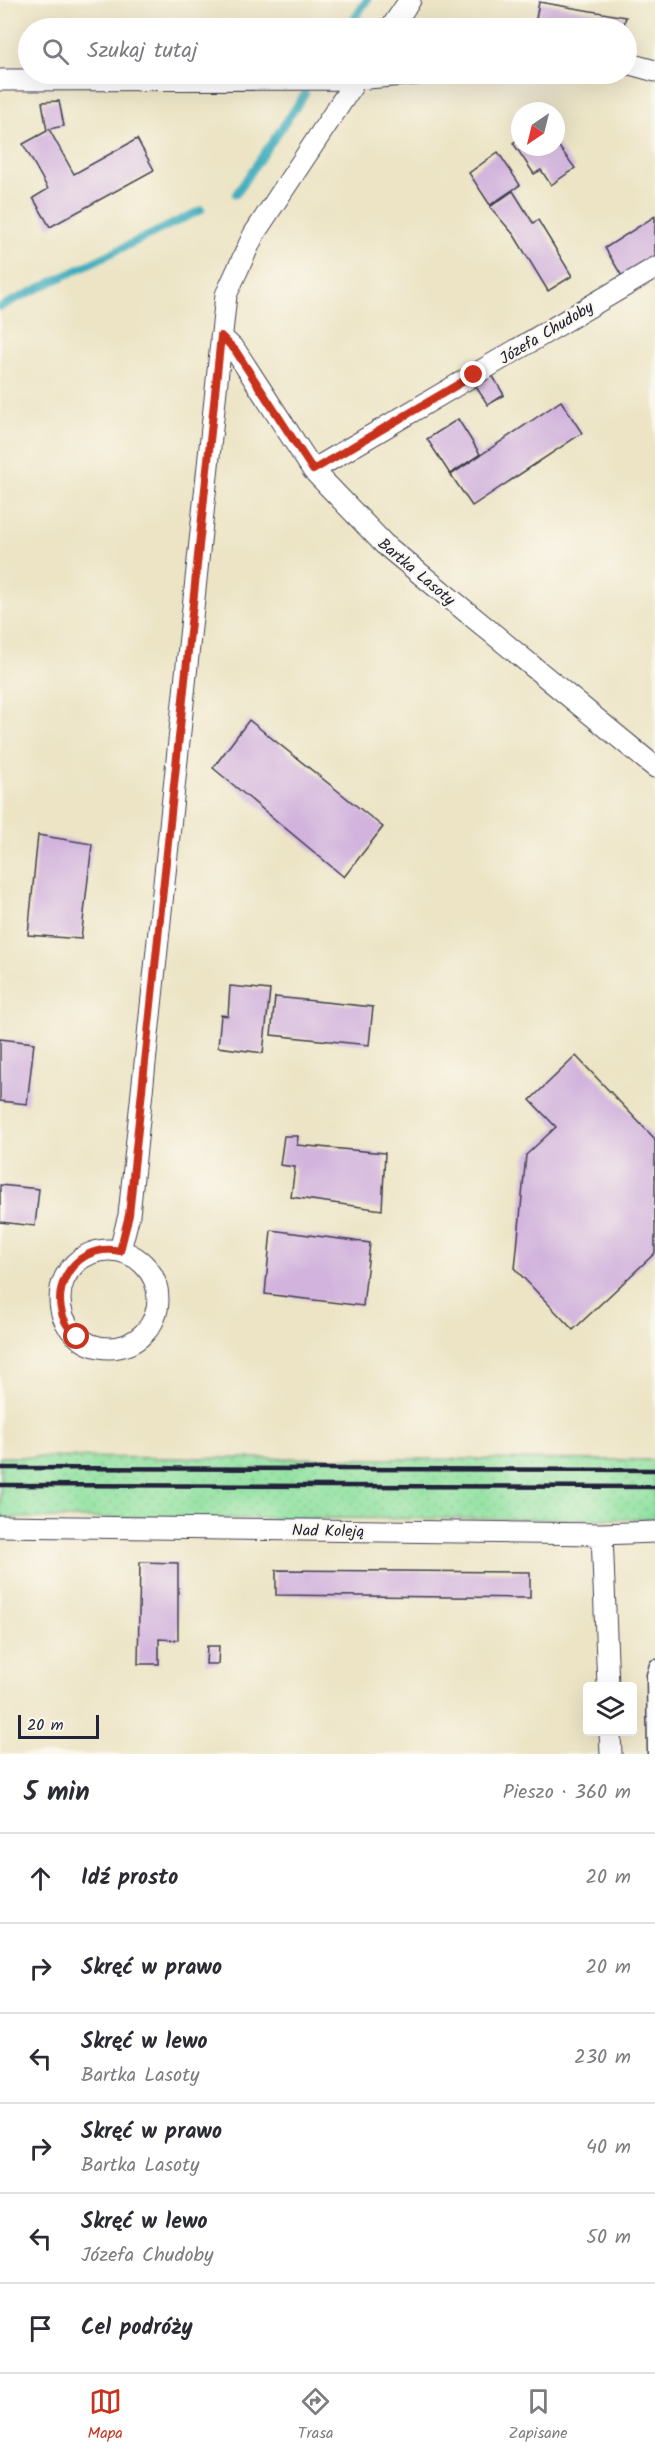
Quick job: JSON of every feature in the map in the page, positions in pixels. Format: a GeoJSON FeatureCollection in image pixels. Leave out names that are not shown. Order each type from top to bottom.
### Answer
{"type":"FeatureCollection","features":[{"type":"Feature","properties":{"kind":"street"},"geometry":{"type":"LineString","coordinates":[[398,18],[410,0]]}},
{"type":"Feature","properties":{"kind":"street"},"geometry":{"type":"LineString","coordinates":[[637,66],[655,71]]}},
{"type":"Feature","properties":{"kind":"street"},"geometry":{"type":"LineString","coordinates":[[0,80],[18,80]]}},
{"type":"Feature","properties":{"kind":"street"},"geometry":{"type":"LineString","coordinates":[[120,1251],[130,1203],[226,295],[254,234],[353,84]]}},
{"type":"Feature","properties":{"kind":"street","name":"Józefa Chudoby"},"geometry":{"type":"LineString","coordinates":[[313,470],[655,268]]}},
{"type":"Feature","properties":{"kind":"street","name":"Bartka Lasoty"},"geometry":{"type":"LineString","coordinates":[[221,336],[235,350],[313,470],[384,544],[655,767]]}},
{"type":"Feature","properties":{"kind":"street"},"geometry":{"type":"LineString","coordinates":[[105,1249],[120,1251],[141,1261],[151,1273],[157,1287],[157,1310],[147,1330],[128,1344],[113,1348],[91,1345],[77,1337],[67,1325],[60,1303],[60,1288],[71,1267],[82,1257],[105,1249]]}},
{"type":"Feature","properties":{"kind":"street","name":"Nad Koleją"},"geometry":{"type":"LineString","coordinates":[[0,1526],[602,1534],[655,1532]]}},
{"type":"Feature","properties":{"kind":"street"},"geometry":{"type":"LineString","coordinates":[[602,1534],[608,1682]]}},
{"type":"Feature","properties":{"kind":"street"},"geometry":{"type":"LineString","coordinates":[[610,1736],[611,1754]]}},
{"type":"Feature","properties":{"kind":"lane"},"geometry":{"type":"LineString","coordinates":[[652,1754],[652,1675],[655,1665]]}},
{"type":"Feature","properties":{"kind":"green space"},"geometry":{"type":"Polygon","coordinates":[[[0,1457],[655,1460],[655,1519],[0,1518],[0,1457]]]}},
{"type":"Feature","properties":{"kind":"building"},"geometry":{"type":"Polygon","coordinates":[[[539,2],[626,17],[626,18],[536,18],[539,2]]]}},
{"type":"Feature","properties":{"kind":"building"},"geometry":{"type":"Polygon","coordinates":[[[59,101],[64,126],[49,129],[74,174],[137,139],[154,170],[50,227],[33,198],[48,189],[23,144],[47,131],[42,102],[59,101]]]}},
{"type":"Feature","properties":{"kind":"building"},"geometry":{"type":"Polygon","coordinates":[[[498,152],[520,185],[490,205],[469,173],[498,152]]]}},
{"type":"Feature","properties":{"kind":"building"},"geometry":{"type":"Polygon","coordinates":[[[565,155],[575,168],[551,185],[541,170],[534,174],[522,156],[565,155]]]}},
{"type":"Feature","properties":{"kind":"building"},"geometry":{"type":"Polygon","coordinates":[[[513,191],[533,223],[538,220],[572,276],[548,291],[514,235],[490,207],[513,191]]]}},
{"type":"Feature","properties":{"kind":"building"},"geometry":{"type":"Polygon","coordinates":[[[655,216],[655,259],[623,278],[605,248],[655,216]]]}},
{"type":"Feature","properties":{"kind":"building"},"geometry":{"type":"Polygon","coordinates":[[[491,373],[504,395],[488,405],[474,384],[491,373]]]}},
{"type":"Feature","properties":{"kind":"building"},"geometry":{"type":"Polygon","coordinates":[[[561,401],[582,433],[472,506],[451,475],[561,401]]]}},
{"type":"Feature","properties":{"kind":"building"},"geometry":{"type":"Polygon","coordinates":[[[458,419],[480,454],[450,474],[427,439],[458,419]]]}},
{"type":"Feature","properties":{"kind":"building"},"geometry":{"type":"Polygon","coordinates":[[[249,720],[383,827],[344,877],[213,768],[249,720]]]}},
{"type":"Feature","properties":{"kind":"building"},"geometry":{"type":"Polygon","coordinates":[[[38,835],[92,844],[81,939],[28,935],[38,835]]]}},
{"type":"Feature","properties":{"kind":"building"},"geometry":{"type":"Polygon","coordinates":[[[230,986],[270,990],[263,1053],[218,1047],[221,1015],[228,1016],[230,986]]]}},
{"type":"Feature","properties":{"kind":"building"},"geometry":{"type":"Polygon","coordinates":[[[275,997],[373,1007],[369,1045],[271,1035],[275,997]]]}},
{"type":"Feature","properties":{"kind":"building"},"geometry":{"type":"Polygon","coordinates":[[[0,1039],[34,1043],[27,1104],[0,1101],[0,1039]]]}},
{"type":"Feature","properties":{"kind":"building"},"geometry":{"type":"Polygon","coordinates":[[[576,1056],[655,1139],[655,1253],[573,1330],[515,1269],[526,1155],[556,1127],[530,1100],[576,1056]]]}},
{"type":"Feature","properties":{"kind":"building"},"geometry":{"type":"Polygon","coordinates":[[[284,1136],[298,1136],[297,1145],[385,1153],[382,1210],[291,1197],[295,1167],[280,1165],[284,1136]]]}},
{"type":"Feature","properties":{"kind":"building"},"geometry":{"type":"Polygon","coordinates":[[[0,1185],[39,1189],[35,1226],[0,1222],[0,1185]]]}},
{"type":"Feature","properties":{"kind":"building"},"geometry":{"type":"Polygon","coordinates":[[[271,1230],[370,1243],[363,1306],[265,1294],[271,1230]]]}},
{"type":"Feature","properties":{"kind":"building"},"geometry":{"type":"Polygon","coordinates":[[[140,1562],[178,1563],[178,1640],[159,1639],[159,1664],[138,1664],[140,1562]]]}},
{"type":"Feature","properties":{"kind":"building"},"geometry":{"type":"Polygon","coordinates":[[[276,1570],[530,1572],[530,1598],[276,1595],[276,1570]]]}},
{"type":"Feature","properties":{"kind":"building"},"geometry":{"type":"Polygon","coordinates":[[[207,1646],[219,1646],[218,1664],[206,1664],[207,1646]]]}},
{"type":"Feature","properties":{"kind":"waterway"},"geometry":{"type":"LineString","coordinates":[[355,18],[367,0]]}},
{"type":"Feature","properties":{"kind":"waterway"},"geometry":{"type":"LineString","coordinates":[[236,194],[305,94]]}},
{"type":"Feature","properties":{"kind":"waterway"},"geometry":{"type":"LineString","coordinates":[[0,307],[201,210]]}},
{"type":"Feature","properties":{"kind":"railway"},"geometry":{"type":"LineString","coordinates":[[0,1468],[655,1470]]}},
{"type":"Feature","properties":{"kind":"railway"},"geometry":{"type":"LineString","coordinates":[[0,1485],[655,1487]]}},
{"type":"Feature","properties":{"kind":"route"},"geometry":{"type":"LineString","coordinates":[[77,1337],[67,1325],[61,1311],[59,1295],[63,1280],[76,1261],[89,1253],[105,1249],[120,1251],[129,1215],[221,336],[235,350],[313,470],[474,375]]}}]}
